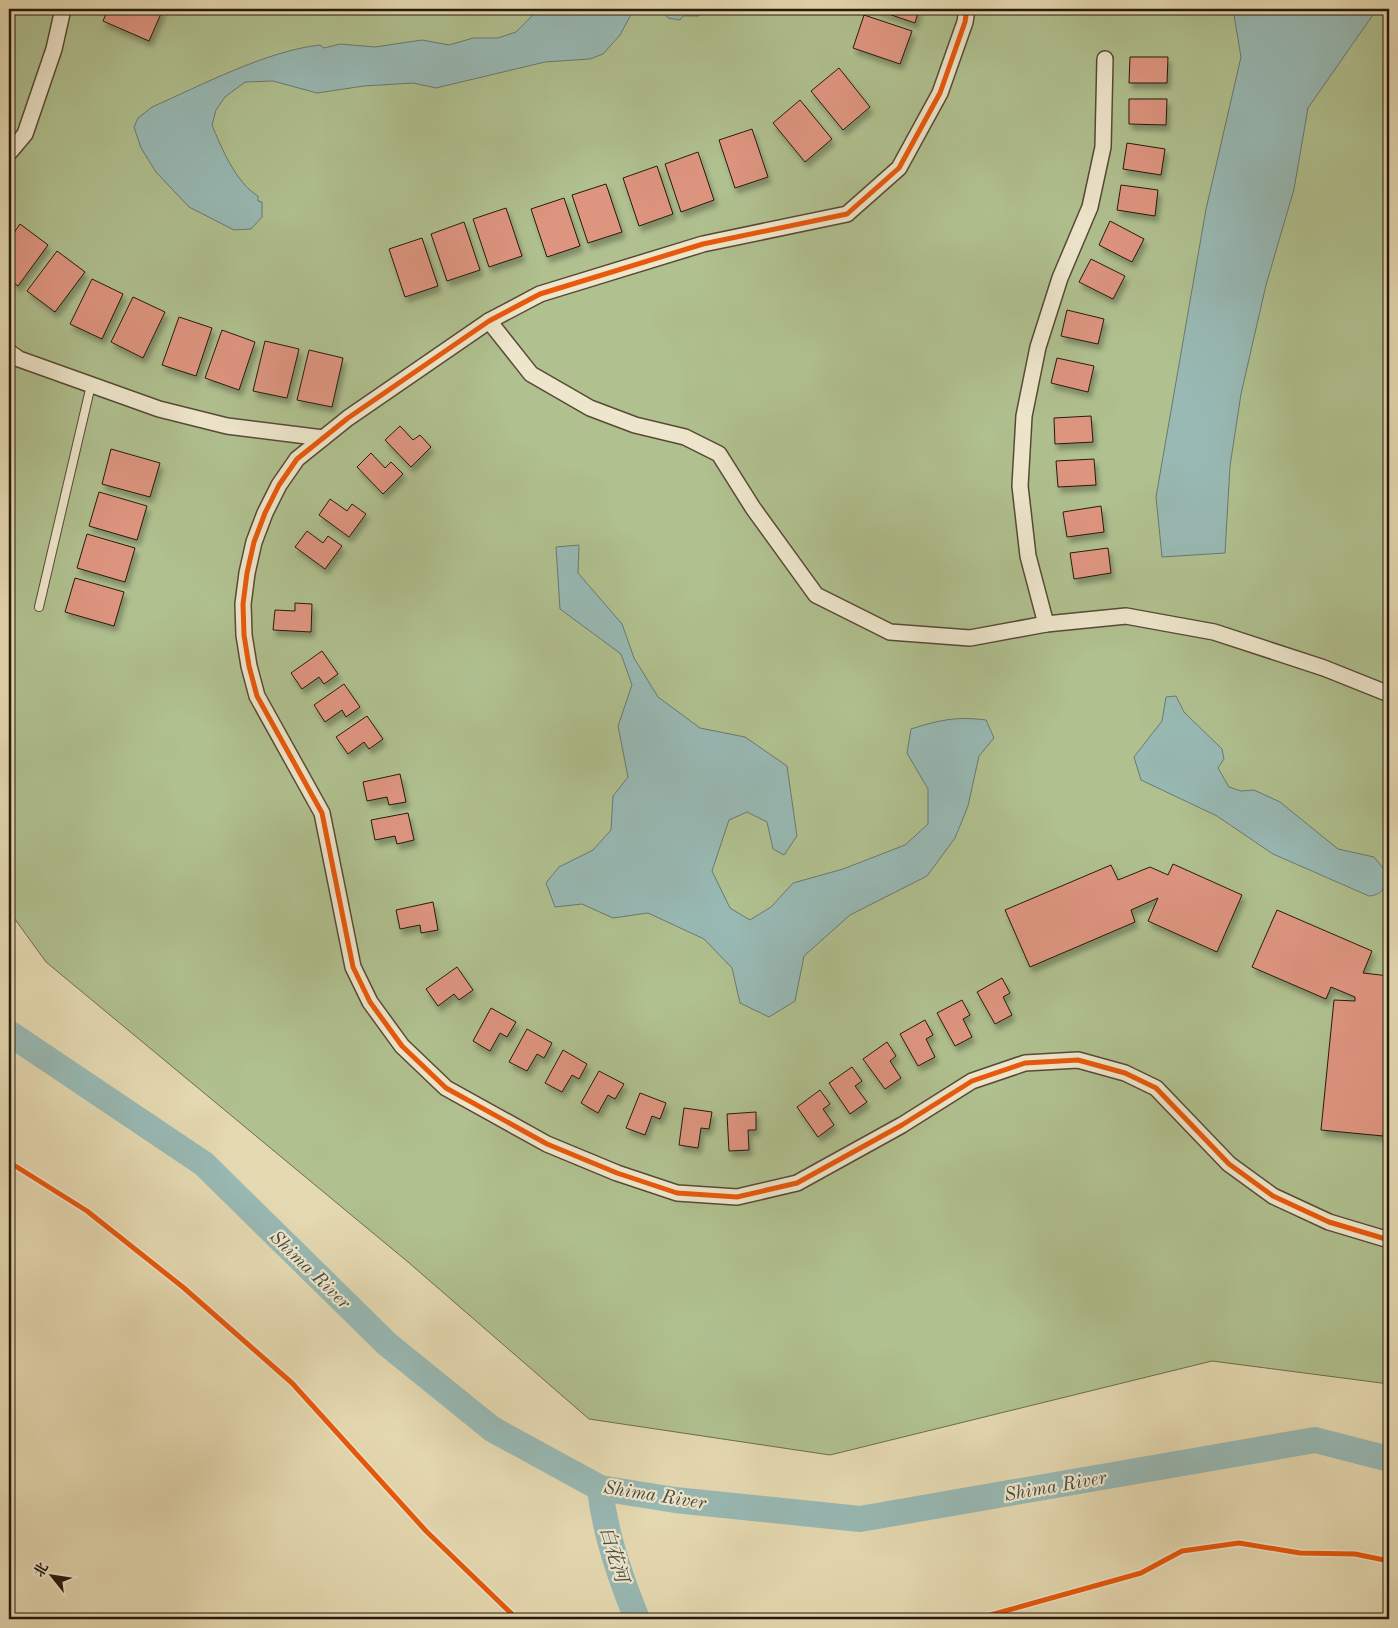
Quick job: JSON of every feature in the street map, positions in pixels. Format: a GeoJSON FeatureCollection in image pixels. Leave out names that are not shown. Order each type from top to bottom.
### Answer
{"type":"FeatureCollection","features":[{"type":"Feature","properties":{"kind":"street"},"geometry":{"type":"LineString","coordinates":[[9,153],[24,134],[54,49],[63,9]]}},
{"type":"Feature","properties":{"kind":"street"},"geometry":{"type":"LineString","coordinates":[[967,9],[966,22],[940,93],[899,168],[847,214],[702,244],[540,294],[489,321],[348,418],[297,459],[279,485],[265,513],[254,542],[247,573],[243,604],[244,635],[249,666],[257,696],[322,813],[353,967],[370,1002],[402,1046],[446,1088],[547,1144],[617,1173],[677,1194],[737,1197],[797,1183],[902,1125],[972,1080],[1025,1063],[1078,1060],[1125,1073],[1156,1088],[1229,1164],[1274,1196],[1329,1222],[1387,1237]]}},
{"type":"Feature","properties":{"kind":"street"},"geometry":{"type":"LineString","coordinates":[[1046,624],[1028,556],[1020,486],[1024,416],[1038,347],[1060,278],[1090,207],[1103,148],[1105,58]]}},
{"type":"Feature","properties":{"kind":"street"},"geometry":{"type":"LineString","coordinates":[[489,321],[531,374],[590,408],[635,425],[685,437],[719,454],[753,508],[816,595],[890,632],[970,638],[1046,624],[1126,616],[1214,632],[1324,668],[1389,694]]}},
{"type":"Feature","properties":{"kind":"street"},"geometry":{"type":"LineString","coordinates":[[9,352],[19,360],[159,409],[226,426],[323,438]]}},
{"type":"Feature","properties":{"kind":"lane"},"geometry":{"type":"LineString","coordinates":[[39,607],[91,385]]}},
{"type":"Feature","properties":{"kind":"green space"},"geometry":{"type":"Polygon","coordinates":[[[9,9],[1389,9],[1389,1384],[1212,1361],[830,1455],[589,1419],[408,1262],[46,962],[9,911],[9,9]]]}},
{"type":"Feature","properties":{"kind":"water"},"geometry":{"type":"Polygon","coordinates":[[[543,9],[634,9],[620,35],[603,54],[590,59],[545,62],[436,88],[413,83],[364,86],[317,93],[273,81],[245,82],[225,97],[216,110],[212,125],[236,174],[258,196],[258,201],[262,202],[262,217],[251,229],[234,230],[189,207],[156,172],[141,148],[134,127],[138,118],[152,107],[256,61],[278,54],[320,45],[324,48],[340,44],[375,47],[422,40],[449,45],[473,38],[498,38],[516,32],[536,12],[543,9]]]}},
{"type":"Feature","properties":{"kind":"water"},"geometry":{"type":"Polygon","coordinates":[[[648,9],[700,9],[698,11],[701,13],[699,16],[683,16],[680,20],[668,18],[664,13],[654,15],[648,9]]]}},
{"type":"Feature","properties":{"kind":"water"},"geometry":{"type":"Polygon","coordinates":[[[1233,9],[1377,9],[1308,108],[1294,189],[1266,285],[1241,394],[1230,466],[1225,553],[1162,557],[1156,497],[1206,209],[1241,57],[1233,9]]]}},
{"type":"Feature","properties":{"kind":"water"},"geometry":{"type":"Polygon","coordinates":[[[579,545],[578,573],[622,624],[634,658],[658,697],[700,728],[745,737],[787,766],[797,836],[784,855],[773,849],[767,822],[747,812],[729,820],[712,871],[730,908],[750,920],[771,907],[793,883],[843,869],[905,845],[928,824],[928,789],[907,753],[911,729],[948,720],[966,718],[986,720],[994,738],[979,756],[968,806],[955,838],[927,876],[850,915],[804,956],[795,1001],[769,1017],[740,1003],[732,968],[704,939],[648,913],[613,918],[582,904],[555,907],[546,883],[559,867],[593,850],[611,830],[613,796],[628,777],[618,726],[632,685],[621,654],[560,609],[556,547],[579,545]]]}},
{"type":"Feature","properties":{"kind":"water"},"geometry":{"type":"Polygon","coordinates":[[[1176,696],[1184,712],[1222,749],[1224,759],[1218,768],[1229,787],[1241,791],[1254,790],[1280,802],[1338,849],[1374,857],[1387,873],[1385,886],[1381,892],[1369,896],[1273,854],[1217,816],[1141,780],[1134,757],[1162,721],[1166,697],[1176,696]]]}},
{"type":"Feature","properties":{"kind":"building"},"geometry":{"type":"Polygon","coordinates":[[[108,9],[163,9],[149,41],[103,21],[108,9]]]}},
{"type":"Feature","properties":{"kind":"building"},"geometry":{"type":"Polygon","coordinates":[[[874,9],[919,9],[915,23],[874,9]]]}},
{"type":"Feature","properties":{"kind":"building"},"geometry":{"type":"Polygon","coordinates":[[[864,15],[912,31],[900,64],[853,48],[864,15]]]}},
{"type":"Feature","properties":{"kind":"building"},"geometry":{"type":"Polygon","coordinates":[[[1130,57],[1168,57],[1167,83],[1129,83],[1130,57]]]}},
{"type":"Feature","properties":{"kind":"building"},"geometry":{"type":"Polygon","coordinates":[[[839,68],[870,107],[843,130],[811,91],[839,68]]]}},
{"type":"Feature","properties":{"kind":"building"},"geometry":{"type":"Polygon","coordinates":[[[1129,99],[1167,99],[1166,125],[1129,124],[1129,99]]]}},
{"type":"Feature","properties":{"kind":"building"},"geometry":{"type":"Polygon","coordinates":[[[800,100],[832,139],[805,162],[773,123],[800,100]]]}},
{"type":"Feature","properties":{"kind":"building"},"geometry":{"type":"Polygon","coordinates":[[[752,129],[768,177],[735,188],[719,140],[752,129]]]}},
{"type":"Feature","properties":{"kind":"building"},"geometry":{"type":"Polygon","coordinates":[[[1127,143],[1165,149],[1161,175],[1123,169],[1127,143]]]}},
{"type":"Feature","properties":{"kind":"building"},"geometry":{"type":"Polygon","coordinates":[[[698,152],[714,200],[681,212],[665,164],[698,152]]]}},
{"type":"Feature","properties":{"kind":"building"},"geometry":{"type":"Polygon","coordinates":[[[657,166],[673,214],[639,226],[623,178],[657,166]]]}},
{"type":"Feature","properties":{"kind":"building"},"geometry":{"type":"Polygon","coordinates":[[[606,184],[622,232],[588,243],[572,195],[606,184]]]}},
{"type":"Feature","properties":{"kind":"building"},"geometry":{"type":"Polygon","coordinates":[[[1121,185],[1158,190],[1155,216],[1117,210],[1121,185]]]}},
{"type":"Feature","properties":{"kind":"building"},"geometry":{"type":"Polygon","coordinates":[[[564,198],[580,246],[547,257],[531,209],[564,198]]]}},
{"type":"Feature","properties":{"kind":"building"},"geometry":{"type":"Polygon","coordinates":[[[506,208],[522,256],[489,267],[473,219],[506,208]]]}},
{"type":"Feature","properties":{"kind":"building"},"geometry":{"type":"Polygon","coordinates":[[[1110,221],[1144,239],[1132,262],[1099,245],[1110,221]]]}},
{"type":"Feature","properties":{"kind":"building"},"geometry":{"type":"Polygon","coordinates":[[[464,222],[480,270],[447,281],[431,234],[464,222]]]}},
{"type":"Feature","properties":{"kind":"building"},"geometry":{"type":"Polygon","coordinates":[[[20,224],[48,245],[18,286],[9,279],[9,240],[20,224]]]}},
{"type":"Feature","properties":{"kind":"building"},"geometry":{"type":"Polygon","coordinates":[[[422,238],[438,286],[405,297],[389,249],[422,238]]]}},
{"type":"Feature","properties":{"kind":"building"},"geometry":{"type":"Polygon","coordinates":[[[57,251],[85,272],[55,312],[27,291],[57,251]]]}},
{"type":"Feature","properties":{"kind":"building"},"geometry":{"type":"Polygon","coordinates":[[[1091,259],[1125,276],[1113,299],[1079,282],[1091,259]]]}},
{"type":"Feature","properties":{"kind":"building"},"geometry":{"type":"Polygon","coordinates":[[[92,279],[123,294],[102,339],[70,324],[92,279]]]}},
{"type":"Feature","properties":{"kind":"building"},"geometry":{"type":"Polygon","coordinates":[[[133,297],[165,312],[143,358],[111,342],[133,297]]]}},
{"type":"Feature","properties":{"kind":"building"},"geometry":{"type":"Polygon","coordinates":[[[1067,310],[1104,319],[1098,344],[1061,336],[1067,310]]]}},
{"type":"Feature","properties":{"kind":"building"},"geometry":{"type":"Polygon","coordinates":[[[179,317],[212,328],[196,376],[162,365],[179,317]]]}},
{"type":"Feature","properties":{"kind":"building"},"geometry":{"type":"Polygon","coordinates":[[[222,330],[255,342],[239,390],[205,378],[222,330]]]}},
{"type":"Feature","properties":{"kind":"building"},"geometry":{"type":"Polygon","coordinates":[[[265,341],[299,349],[287,398],[253,391],[265,341]]]}},
{"type":"Feature","properties":{"kind":"building"},"geometry":{"type":"Polygon","coordinates":[[[309,350],[343,358],[332,407],[297,400],[309,350]]]}},
{"type":"Feature","properties":{"kind":"building"},"geometry":{"type":"Polygon","coordinates":[[[1057,358],[1094,366],[1088,392],[1051,383],[1057,358]]]}},
{"type":"Feature","properties":{"kind":"building"},"geometry":{"type":"Polygon","coordinates":[[[1091,416],[1093,442],[1055,444],[1054,418],[1091,416]]]}},
{"type":"Feature","properties":{"kind":"building"},"geometry":{"type":"Polygon","coordinates":[[[400,426],[413,440],[420,435],[431,447],[411,467],[385,440],[400,426]]]}},
{"type":"Feature","properties":{"kind":"building"},"geometry":{"type":"Polygon","coordinates":[[[111,449],[160,463],[150,497],[102,484],[111,449]]]}},
{"type":"Feature","properties":{"kind":"building"},"geometry":{"type":"Polygon","coordinates":[[[371,453],[385,468],[391,462],[403,474],[383,494],[357,467],[371,453]]]}},
{"type":"Feature","properties":{"kind":"building"},"geometry":{"type":"Polygon","coordinates":[[[1094,459],[1096,485],[1058,487],[1056,461],[1094,459]]]}},
{"type":"Feature","properties":{"kind":"building"},"geometry":{"type":"Polygon","coordinates":[[[99,492],[147,506],[137,540],[89,526],[99,492]]]}},
{"type":"Feature","properties":{"kind":"building"},"geometry":{"type":"Polygon","coordinates":[[[330,499],[347,511],[352,504],[366,514],[349,537],[319,515],[330,499]]]}},
{"type":"Feature","properties":{"kind":"building"},"geometry":{"type":"Polygon","coordinates":[[[1101,506],[1104,532],[1067,537],[1063,512],[1101,506]]]}},
{"type":"Feature","properties":{"kind":"building"},"geometry":{"type":"Polygon","coordinates":[[[307,531],[323,543],[328,536],[342,546],[325,569],[295,547],[307,531]]]}},
{"type":"Feature","properties":{"kind":"building"},"geometry":{"type":"Polygon","coordinates":[[[87,534],[135,548],[125,582],[77,568],[87,534]]]}},
{"type":"Feature","properties":{"kind":"building"},"geometry":{"type":"Polygon","coordinates":[[[1108,548],[1111,573],[1074,579],[1070,553],[1108,548]]]}},
{"type":"Feature","properties":{"kind":"building"},"geometry":{"type":"Polygon","coordinates":[[[75,578],[124,592],[114,626],[65,612],[75,578]]]}},
{"type":"Feature","properties":{"kind":"building"},"geometry":{"type":"Polygon","coordinates":[[[295,603],[312,604],[311,632],[273,630],[275,610],[295,611],[295,603]]]}},
{"type":"Feature","properties":{"kind":"building"},"geometry":{"type":"Polygon","coordinates":[[[322,651],[338,674],[324,684],[319,677],[302,689],[291,673],[322,651]]]}},
{"type":"Feature","properties":{"kind":"building"},"geometry":{"type":"Polygon","coordinates":[[[344,684],[360,707],[346,717],[342,710],[325,722],[314,705],[344,684]]]}},
{"type":"Feature","properties":{"kind":"building"},"geometry":{"type":"Polygon","coordinates":[[[367,716],[383,739],[369,749],[364,742],[348,754],[336,737],[367,716]]]}},
{"type":"Feature","properties":{"kind":"building"},"geometry":{"type":"Polygon","coordinates":[[[400,774],[406,802],[389,805],[387,797],[367,801],[363,782],[400,774]]]}},
{"type":"Feature","properties":{"kind":"building"},"geometry":{"type":"Polygon","coordinates":[[[408,813],[414,840],[397,844],[395,836],[375,840],[371,820],[408,813]]]}},
{"type":"Feature","properties":{"kind":"building"},"geometry":{"type":"Polygon","coordinates":[[[1173,864],[1242,895],[1217,952],[1148,921],[1158,898],[1131,910],[1135,922],[1030,967],[1005,910],[1111,865],[1118,880],[1150,867],[1168,875],[1173,864]]]}},
{"type":"Feature","properties":{"kind":"building"},"geometry":{"type":"Polygon","coordinates":[[[433,902],[438,930],[421,933],[420,925],[400,929],[396,910],[433,902]]]}},
{"type":"Feature","properties":{"kind":"building"},"geometry":{"type":"Polygon","coordinates":[[[1277,910],[1372,951],[1363,973],[1389,976],[1389,1073],[1383,1136],[1321,1130],[1334,1000],[1355,1001],[1355,997],[1331,987],[1326,999],[1252,967],[1277,910]]]}},
{"type":"Feature","properties":{"kind":"building"},"geometry":{"type":"Polygon","coordinates":[[[457,967],[473,990],[459,1000],[454,994],[438,1006],[426,989],[457,967]]]}},
{"type":"Feature","properties":{"kind":"building"},"geometry":{"type":"Polygon","coordinates":[[[1002,978],[1010,993],[1003,997],[1012,1015],[995,1024],[977,992],[1002,978]]]}},
{"type":"Feature","properties":{"kind":"building"},"geometry":{"type":"Polygon","coordinates":[[[962,1000],[970,1015],[963,1019],[972,1037],[955,1046],[937,1013],[962,1000]]]}},
{"type":"Feature","properties":{"kind":"building"},"geometry":{"type":"Polygon","coordinates":[[[491,1008],[516,1022],[507,1037],[500,1033],[490,1051],[473,1041],[491,1008]]]}},
{"type":"Feature","properties":{"kind":"building"},"geometry":{"type":"Polygon","coordinates":[[[925,1020],[933,1035],[926,1039],[935,1057],[918,1066],[900,1034],[925,1020]]]}},
{"type":"Feature","properties":{"kind":"building"},"geometry":{"type":"Polygon","coordinates":[[[527,1029],[552,1043],[544,1058],[537,1054],[527,1071],[509,1062],[527,1029]]]}},
{"type":"Feature","properties":{"kind":"building"},"geometry":{"type":"Polygon","coordinates":[[[887,1042],[896,1056],[890,1061],[901,1078],[885,1089],[863,1059],[887,1042]]]}},
{"type":"Feature","properties":{"kind":"building"},"geometry":{"type":"Polygon","coordinates":[[[563,1050],[587,1064],[579,1079],[572,1075],[562,1092],[545,1083],[563,1050]]]}},
{"type":"Feature","properties":{"kind":"building"},"geometry":{"type":"Polygon","coordinates":[[[852,1067],[862,1081],[855,1086],[867,1102],[850,1114],[829,1083],[852,1067]]]}},
{"type":"Feature","properties":{"kind":"building"},"geometry":{"type":"Polygon","coordinates":[[[599,1071],[624,1084],[615,1099],[608,1095],[598,1113],[581,1103],[599,1071]]]}},
{"type":"Feature","properties":{"kind":"building"},"geometry":{"type":"Polygon","coordinates":[[[820,1090],[830,1104],[823,1109],[834,1125],[818,1137],[797,1107],[820,1090]]]}},
{"type":"Feature","properties":{"kind":"building"},"geometry":{"type":"Polygon","coordinates":[[[640,1093],[666,1103],[660,1119],[652,1116],[645,1135],[626,1128],[640,1093]]]}},
{"type":"Feature","properties":{"kind":"building"},"geometry":{"type":"Polygon","coordinates":[[[684,1108],[712,1112],[709,1129],[701,1128],[698,1148],[679,1145],[684,1108]]]}},
{"type":"Feature","properties":{"kind":"building"},"geometry":{"type":"Polygon","coordinates":[[[756,1112],[756,1130],[748,1130],[749,1150],[729,1151],[727,1114],[756,1112]]]}},
{"type":"Feature","properties":{"kind":"waterway","name":"Shima River"},"geometry":{"type":"LineString","coordinates":[[9,1033],[204,1164],[387,1344],[492,1429],[600,1488],[675,1500],[860,1519],[1315,1440],[1389,1459]]}},
{"type":"Feature","properties":{"kind":"waterway","name":"白花河"},"geometry":{"type":"LineString","coordinates":[[600,1488],[602,1505],[614,1555],[637,1619]]}},
{"type":"Feature","properties":{"kind":"cycle path"},"geometry":{"type":"LineString","coordinates":[[967,9],[965,22],[940,93],[899,168],[847,214],[703,244],[540,294],[489,321],[348,418],[297,459],[279,485],[265,513],[254,542],[247,573],[243,604],[244,635],[249,666],[257,696],[322,813],[353,967],[370,1002],[402,1046],[446,1088],[547,1144],[617,1173],[677,1193],[737,1197],[797,1183],[902,1125],[972,1081],[1025,1063],[1078,1060],[1125,1073],[1156,1088],[1229,1164],[1273,1196],[1329,1222],[1389,1240]]}},
{"type":"Feature","properties":{"kind":"cycle path"},"geometry":{"type":"LineString","coordinates":[[9,1162],[87,1211],[184,1288],[292,1383],[426,1531],[517,1619]]}},
{"type":"Feature","properties":{"kind":"cycle path"},"geometry":{"type":"LineString","coordinates":[[976,1619],[1141,1573],[1182,1551],[1239,1543],[1300,1553],[1355,1554],[1389,1561]]}}]}
